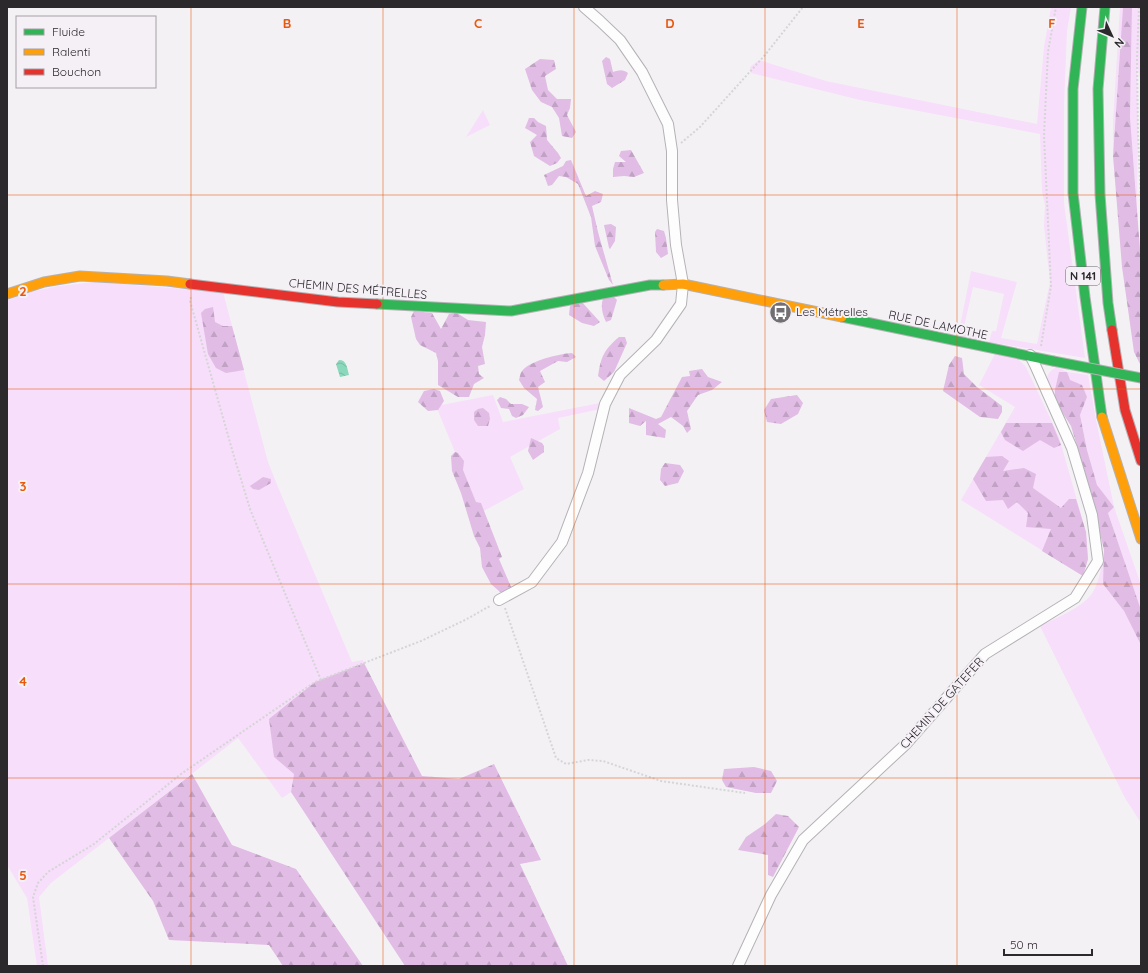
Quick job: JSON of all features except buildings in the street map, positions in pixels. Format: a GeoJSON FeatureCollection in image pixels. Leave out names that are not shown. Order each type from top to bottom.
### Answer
{"type":"FeatureCollection","features":[{"type":"Feature","properties":{"kind":"main road","name":"N 141"},"geometry":{"type":"LineString","coordinates":[[1082,7],[1073,89],[1073,193],[1101,413],[1141,539]]}},
{"type":"Feature","properties":{"kind":"main road","name":"N 141"},"geometry":{"type":"LineString","coordinates":[[1105,7],[1098,89],[1100,194],[1108,304],[1125,410],[1141,461]]}},
{"type":"Feature","properties":{"kind":"main road","name":"CHEMIN DES MÉTRELLES"},"geometry":{"type":"LineString","coordinates":[[7,294],[44,282],[80,276],[167,281],[338,302],[510,311],[650,285],[683,284]]}},
{"type":"Feature","properties":{"kind":"main road","name":"RUE DE LAMOTHE"},"geometry":{"type":"LineString","coordinates":[[683,284],[997,350],[1141,378]]}},
{"type":"Feature","properties":{"kind":"street"},"geometry":{"type":"LineString","coordinates":[[499,600],[532,582],[562,542],[588,473],[605,404],[620,374],[656,340],[681,304],[683,284],[676,245],[672,200],[672,151],[668,124],[642,72],[620,40],[584,7]]}},
{"type":"Feature","properties":{"kind":"street","name":"CHEMIN DE GATEFER"},"geometry":{"type":"LineString","coordinates":[[738,966],[771,895],[803,840],[906,744],[985,654],[1076,598],[1098,561],[1092,515],[1072,448],[1035,365],[1034,356]]}},
{"type":"Feature","properties":{"kind":"path"},"geometry":{"type":"LineString","coordinates":[[672,151],[700,127],[765,55],[803,7]]}},
{"type":"Feature","properties":{"kind":"path"},"geometry":{"type":"LineString","coordinates":[[1034,356],[1051,286],[1044,135],[1048,52],[1056,7]]}},
{"type":"Feature","properties":{"kind":"path"},"geometry":{"type":"LineString","coordinates":[[1139,7],[1137,59],[1141,204]]}},
{"type":"Feature","properties":{"kind":"path"},"geometry":{"type":"LineString","coordinates":[[193,284],[190,301],[250,509],[321,680]]}},
{"type":"Feature","properties":{"kind":"path"},"geometry":{"type":"LineString","coordinates":[[43,966],[33,897],[38,884],[48,872],[94,844],[181,774],[308,687],[321,680],[421,641],[465,620],[499,600],[506,608],[556,758],[566,764],[588,760],[603,761],[660,781],[745,793]]}},
{"type":"Feature","properties":{"kind":"shaded area"},"geometry":{"type":"Polygon","coordinates":[[[1051,7],[1071,7],[1067,31],[1064,104],[1064,203],[1085,358],[989,342],[992,331],[996,331],[1004,294],[973,287],[964,327],[983,330],[981,340],[958,336],[971,271],[1017,282],[1001,338],[1037,344],[1050,282],[1044,226],[1045,205],[1042,192],[1040,134],[860,100],[751,73],[750,67],[759,60],[826,81],[1037,124],[1044,47],[1051,7]]]}},
{"type":"Feature","properties":{"kind":"shaded area"},"geometry":{"type":"Polygon","coordinates":[[[1120,7],[1123,7],[1113,156],[1113,122],[1120,7]]]}},
{"type":"Feature","properties":{"kind":"shaded area"},"geometry":{"type":"Polygon","coordinates":[[[1132,7],[1141,7],[1141,85],[1137,63],[1137,207],[1130,117],[1132,7]]]}},
{"type":"Feature","properties":{"kind":"shaded area"},"geometry":{"type":"Polygon","coordinates":[[[483,110],[490,125],[466,137],[483,110]]]}},
{"type":"Feature","properties":{"kind":"shaded area"},"geometry":{"type":"Polygon","coordinates":[[[95,282],[223,292],[268,462],[352,662],[363,660],[364,663],[315,682],[274,757],[294,774],[291,792],[282,798],[238,738],[51,883],[39,897],[48,966],[37,966],[27,898],[7,865],[7,300],[34,291],[59,286],[95,282]]]}},
{"type":"Feature","properties":{"kind":"shaded area"},"geometry":{"type":"Polygon","coordinates":[[[995,354],[1018,359],[1026,367],[1059,437],[1086,532],[1088,559],[1083,576],[961,500],[1015,407],[979,385],[995,354]]]}},
{"type":"Feature","properties":{"kind":"shaded area"},"geometry":{"type":"Polygon","coordinates":[[[1057,367],[1067,372],[1088,375],[1114,507],[1097,485],[1087,450],[1080,415],[1087,397],[1055,401],[1047,382],[1047,378],[1052,370],[1057,367]]]}},
{"type":"Feature","properties":{"kind":"shaded area"},"geometry":{"type":"Polygon","coordinates":[[[493,395],[503,422],[600,403],[601,409],[558,418],[560,429],[510,457],[524,489],[480,513],[436,406],[493,395]]]}},
{"type":"Feature","properties":{"kind":"shaded area"},"geometry":{"type":"Polygon","coordinates":[[[1114,507],[1141,585],[1141,610],[1108,513],[1114,507]]]}},
{"type":"Feature","properties":{"kind":"shaded area"},"geometry":{"type":"Polygon","coordinates":[[[1104,550],[1103,584],[1124,611],[1141,645],[1141,823],[1125,798],[1040,626],[1069,612],[1089,597],[1097,582],[1104,550]]]}},
{"type":"Feature","properties":{"kind":"green space"},"geometry":{"type":"Polygon","coordinates":[[[1123,7],[1132,7],[1130,117],[1141,263],[1141,366],[1134,352],[1122,267],[1113,156],[1123,7]]]}},
{"type":"Feature","properties":{"kind":"green space"},"geometry":{"type":"Polygon","coordinates":[[[606,57],[610,59],[613,72],[621,70],[628,73],[625,80],[612,88],[607,84],[602,61],[606,57]]]}},
{"type":"Feature","properties":{"kind":"green space"},"geometry":{"type":"Polygon","coordinates":[[[540,59],[554,60],[556,69],[545,76],[548,90],[557,99],[571,99],[570,108],[567,115],[576,132],[572,138],[562,136],[559,118],[552,107],[541,102],[532,90],[525,69],[540,59]]]}},
{"type":"Feature","properties":{"kind":"green space"},"geometry":{"type":"Polygon","coordinates":[[[529,118],[534,118],[546,126],[547,140],[561,158],[557,163],[550,166],[534,156],[530,142],[537,135],[525,128],[529,118]]]}},
{"type":"Feature","properties":{"kind":"green space"},"geometry":{"type":"Polygon","coordinates":[[[631,150],[644,173],[634,177],[613,177],[615,162],[626,162],[619,156],[621,151],[631,150]]]}},
{"type":"Feature","properties":{"kind":"green space"},"geometry":{"type":"Polygon","coordinates":[[[571,160],[586,196],[595,191],[603,194],[601,202],[592,206],[613,285],[609,280],[595,246],[591,217],[578,184],[566,177],[559,176],[552,185],[548,186],[544,175],[563,166],[566,161],[571,160]]]}},
{"type":"Feature","properties":{"kind":"green space"},"geometry":{"type":"Polygon","coordinates":[[[611,224],[616,227],[615,241],[610,249],[604,225],[611,224]]]}},
{"type":"Feature","properties":{"kind":"green space"},"geometry":{"type":"Polygon","coordinates":[[[657,229],[664,231],[666,238],[668,254],[661,258],[656,252],[655,232],[657,229]]]}},
{"type":"Feature","properties":{"kind":"green space"},"geometry":{"type":"Polygon","coordinates":[[[612,295],[617,300],[611,320],[606,322],[603,315],[602,303],[604,296],[612,295]]]}},
{"type":"Feature","properties":{"kind":"green space"},"geometry":{"type":"Polygon","coordinates":[[[581,301],[600,322],[594,326],[582,323],[569,315],[570,306],[581,301]]]}},
{"type":"Feature","properties":{"kind":"green space"},"geometry":{"type":"Polygon","coordinates":[[[213,307],[215,322],[223,326],[232,326],[244,370],[226,373],[216,368],[208,354],[201,313],[205,309],[213,307]]]}},
{"type":"Feature","properties":{"kind":"green space"},"geometry":{"type":"Polygon","coordinates":[[[414,311],[432,313],[441,329],[449,314],[457,313],[468,320],[486,322],[482,347],[485,364],[478,366],[479,374],[484,378],[474,384],[469,397],[458,397],[438,385],[438,361],[436,353],[420,345],[416,339],[411,317],[414,311]]]}},
{"type":"Feature","properties":{"kind":"green space"},"geometry":{"type":"Polygon","coordinates":[[[619,337],[625,337],[627,343],[614,372],[604,381],[598,376],[600,363],[604,354],[619,337]]]}},
{"type":"Feature","properties":{"kind":"green space"},"geometry":{"type":"Polygon","coordinates":[[[572,353],[576,357],[567,362],[558,361],[540,371],[545,382],[538,387],[543,407],[538,411],[535,410],[537,399],[524,388],[519,380],[521,372],[526,367],[538,361],[553,356],[572,353]]]}},
{"type":"Feature","properties":{"kind":"green space"},"geometry":{"type":"Polygon","coordinates":[[[955,356],[962,358],[964,374],[977,387],[1002,406],[1002,412],[998,419],[980,417],[943,391],[949,365],[955,356]]]}},
{"type":"Feature","properties":{"kind":"green space"},"geometry":{"type":"Polygon","coordinates":[[[702,369],[708,377],[722,382],[712,390],[698,395],[687,411],[691,429],[687,433],[683,426],[671,417],[658,424],[666,430],[665,438],[646,435],[646,421],[640,426],[629,423],[629,408],[656,419],[661,417],[682,377],[690,376],[689,371],[702,369]]]}},
{"type":"Feature","properties":{"kind":"green space"},"geometry":{"type":"Polygon","coordinates":[[[1059,372],[1067,372],[1070,380],[1082,385],[1087,397],[1080,415],[1087,450],[1097,485],[1114,507],[1108,513],[1141,610],[1141,645],[1124,611],[1103,584],[1104,550],[1085,472],[1071,426],[1055,401],[1055,390],[1059,372]]]}},
{"type":"Feature","properties":{"kind":"green space"},"geometry":{"type":"Polygon","coordinates":[[[434,389],[440,391],[444,401],[438,410],[428,411],[418,402],[424,391],[434,389]]]}},
{"type":"Feature","properties":{"kind":"green space"},"geometry":{"type":"Polygon","coordinates":[[[797,395],[803,403],[798,414],[781,424],[767,422],[764,410],[771,399],[797,395]]]}},
{"type":"Feature","properties":{"kind":"green space"},"geometry":{"type":"Polygon","coordinates":[[[500,397],[506,399],[511,404],[522,404],[529,407],[523,415],[516,418],[512,416],[509,409],[501,408],[497,400],[500,397]]]}},
{"type":"Feature","properties":{"kind":"green space"},"geometry":{"type":"Polygon","coordinates":[[[483,408],[489,413],[490,419],[488,426],[478,426],[474,420],[474,412],[483,408]]]}},
{"type":"Feature","properties":{"kind":"green space"},"geometry":{"type":"Polygon","coordinates":[[[1006,423],[1052,423],[1061,445],[1054,448],[1040,440],[1023,451],[1005,440],[1001,432],[1006,423]]]}},
{"type":"Feature","properties":{"kind":"green space"},"geometry":{"type":"Polygon","coordinates":[[[531,438],[542,443],[544,446],[544,452],[533,460],[528,451],[531,438]]]}},
{"type":"Feature","properties":{"kind":"green space"},"geometry":{"type":"Polygon","coordinates":[[[455,452],[458,453],[464,461],[463,470],[476,502],[481,503],[502,557],[499,559],[512,589],[507,593],[500,592],[491,584],[482,567],[480,548],[474,536],[461,493],[452,471],[451,456],[455,452]]]}},
{"type":"Feature","properties":{"kind":"green space"},"geometry":{"type":"Polygon","coordinates":[[[1002,456],[1009,461],[1003,471],[1024,468],[1036,474],[1033,488],[1061,508],[1069,499],[1076,499],[1086,532],[1088,559],[1083,576],[1042,551],[1051,529],[1026,527],[1028,513],[1017,502],[1008,509],[1003,500],[986,501],[973,479],[986,457],[1002,456]]]}},
{"type":"Feature","properties":{"kind":"green space"},"geometry":{"type":"Polygon","coordinates":[[[665,463],[680,465],[684,471],[678,483],[665,486],[660,480],[661,469],[665,463]]]}},
{"type":"Feature","properties":{"kind":"green space"},"geometry":{"type":"Polygon","coordinates":[[[263,477],[271,479],[271,483],[259,490],[253,489],[250,486],[263,477]]]}},
{"type":"Feature","properties":{"kind":"green space"},"geometry":{"type":"Polygon","coordinates":[[[364,663],[422,776],[459,779],[494,764],[541,860],[520,864],[568,966],[405,966],[291,792],[294,774],[274,757],[269,719],[315,682],[364,663]]]}},
{"type":"Feature","properties":{"kind":"green space"},"geometry":{"type":"Polygon","coordinates":[[[754,767],[771,771],[777,781],[771,793],[756,793],[726,787],[722,780],[724,769],[754,767]]]}},
{"type":"Feature","properties":{"kind":"green space"},"geometry":{"type":"Polygon","coordinates":[[[192,774],[232,845],[296,869],[363,966],[283,966],[269,945],[169,940],[153,901],[109,838],[192,774]]]}},
{"type":"Feature","properties":{"kind":"green space"},"geometry":{"type":"Polygon","coordinates":[[[776,814],[788,816],[799,827],[773,877],[768,875],[768,855],[738,850],[746,837],[765,824],[776,814]]]}},
{"type":"Feature","properties":{"kind":"water"},"geometry":{"type":"Polygon","coordinates":[[[339,360],[344,361],[349,375],[340,377],[336,364],[339,360]]]}},
{"type":"Feature","properties":{"kind":"traffic: fast"},"geometry":{"type":"LineString","coordinates":[[1082,7],[1073,89],[1073,193],[1085,297],[1102,417]]}},
{"type":"Feature","properties":{"kind":"traffic: fast"},"geometry":{"type":"LineString","coordinates":[[1105,7],[1098,89],[1100,194],[1108,303],[1112,330]]}},
{"type":"Feature","properties":{"kind":"traffic: fast"},"geometry":{"type":"LineString","coordinates":[[377,304],[511,311],[650,285],[663,285]]}},
{"type":"Feature","properties":{"kind":"traffic: fast"},"geometry":{"type":"LineString","coordinates":[[842,317],[1053,361]]}},
{"type":"Feature","properties":{"kind":"traffic: fast"},"geometry":{"type":"LineString","coordinates":[[1053,361],[1141,378]]}},
{"type":"Feature","properties":{"kind":"traffic: slow"},"geometry":{"type":"LineString","coordinates":[[7,294],[44,282],[80,276],[167,281],[190,284]]}},
{"type":"Feature","properties":{"kind":"traffic: slow"},"geometry":{"type":"LineString","coordinates":[[663,285],[683,284],[842,317]]}},
{"type":"Feature","properties":{"kind":"traffic: slow"},"geometry":{"type":"LineString","coordinates":[[1102,417],[1141,539]]}},
{"type":"Feature","properties":{"kind":"traffic: jam"},"geometry":{"type":"LineString","coordinates":[[190,284],[338,302],[377,304]]}},
{"type":"Feature","properties":{"kind":"traffic: jam"},"geometry":{"type":"LineString","coordinates":[[1112,330],[1125,410],[1141,461]]}},
{"type":"Feature","properties":{"kind":"place","name":"Les Métrelles"},"geometry":{"type":"Point","coordinates":[781,312]}}]}
